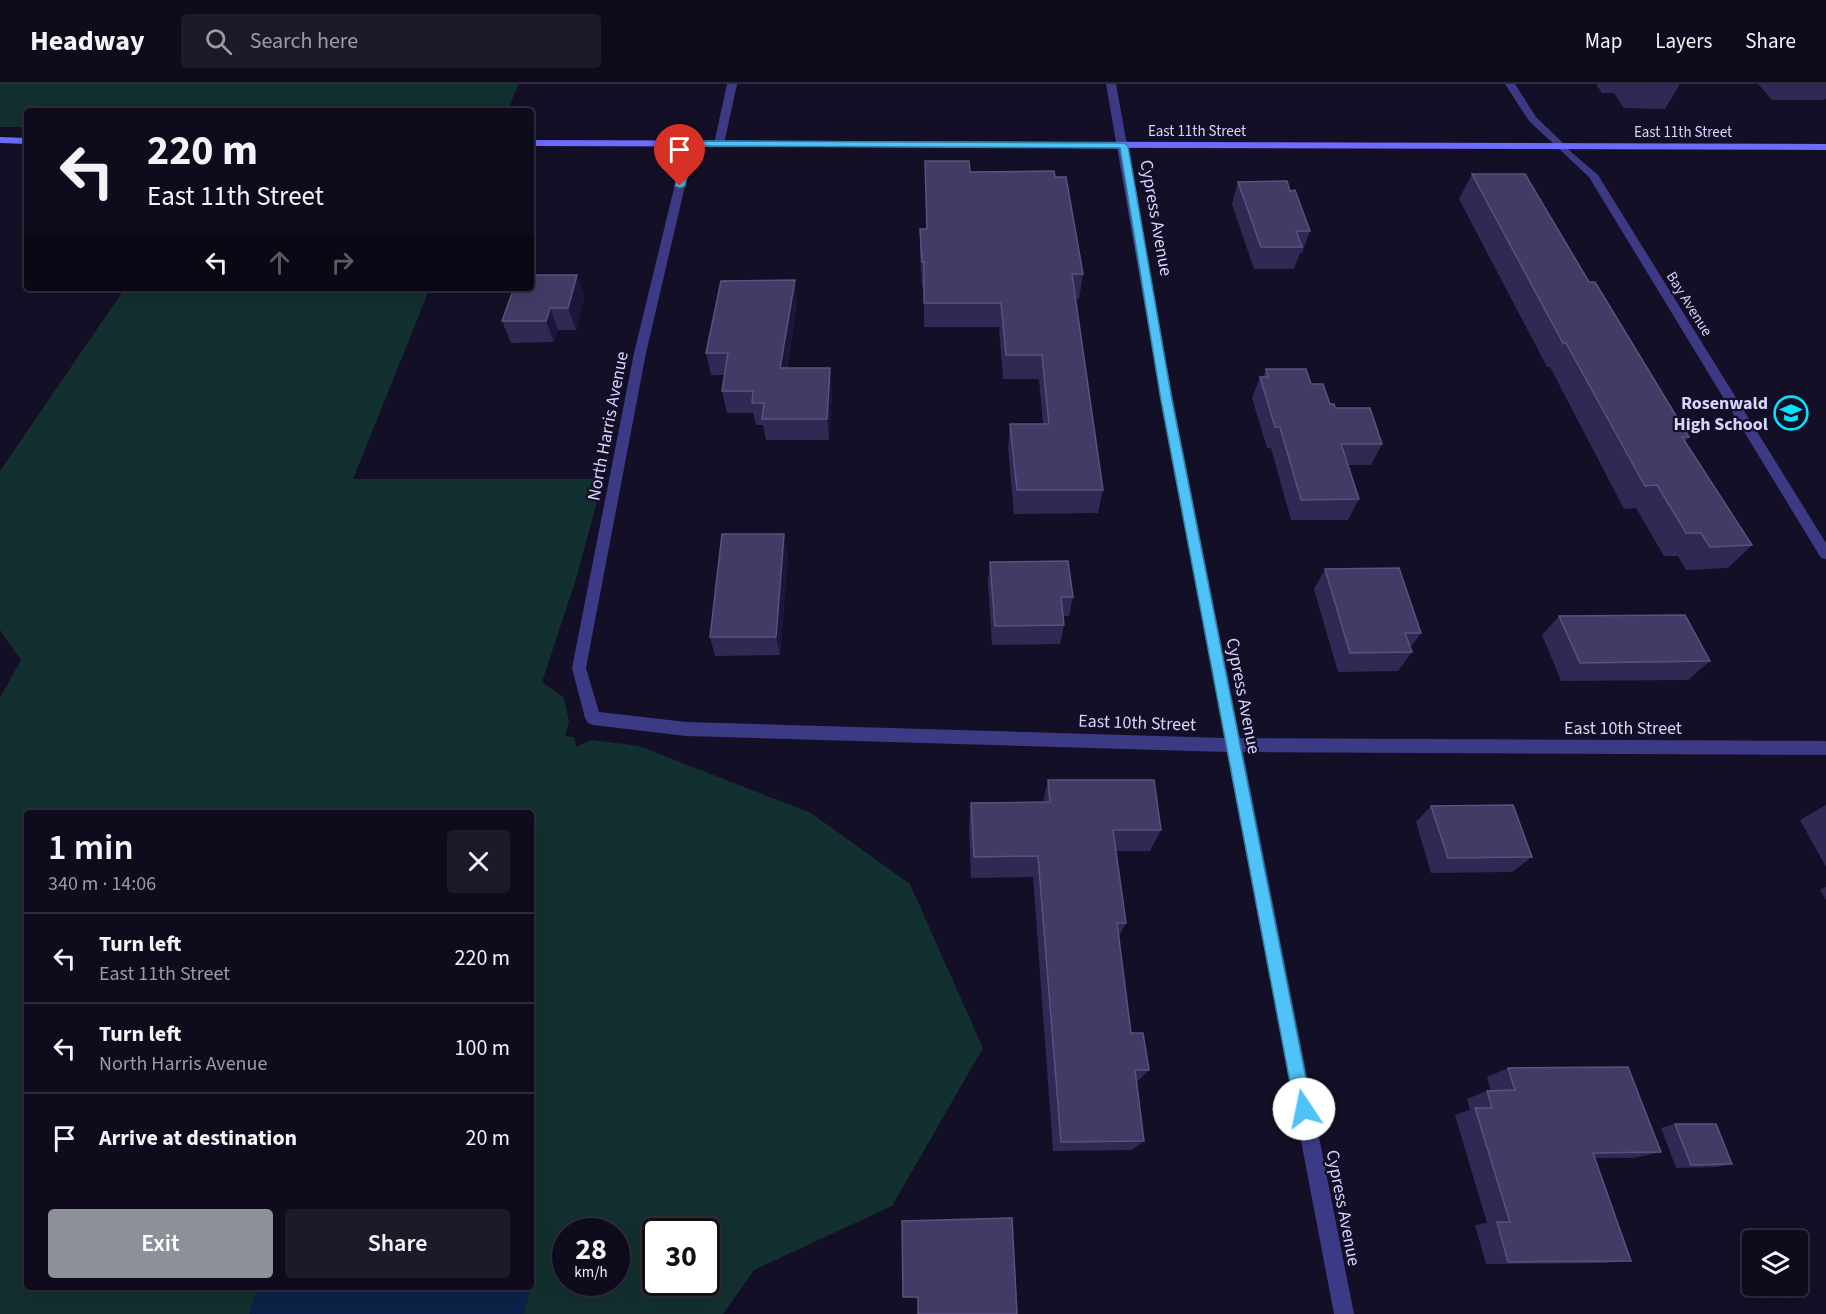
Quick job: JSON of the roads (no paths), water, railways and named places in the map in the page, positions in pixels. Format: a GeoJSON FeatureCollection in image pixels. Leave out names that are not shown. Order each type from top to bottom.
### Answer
{"type":"FeatureCollection","features":[{"type":"Feature","properties":{"kind":"main road"},"geometry":{"type":"LineString","coordinates":[[0,140],[24,141]]}},
{"type":"Feature","properties":{"kind":"main road","name":"East 11th Street"},"geometry":{"type":"LineString","coordinates":[[534,143],[1826,147]]}},
{"type":"Feature","properties":{"kind":"street"},"geometry":{"type":"LineString","coordinates":[[719,144],[732,84]]}},
{"type":"Feature","properties":{"kind":"street","name":"Cypress Avenue"},"geometry":{"type":"LineString","coordinates":[[1111,84],[1124,146],[1167,400],[1232,745],[1344,1314]]}},
{"type":"Feature","properties":{"kind":"street","name":"Bay Avenue"},"geometry":{"type":"LineString","coordinates":[[1510,84],[1532,119],[1593,175],[1826,554]]}},
{"type":"Feature","properties":{"kind":"street","name":"North Harris Avenue"},"geometry":{"type":"LineString","coordinates":[[593,718],[579,668],[640,353],[690,143]]}},
{"type":"Feature","properties":{"kind":"street","name":"East 10th Street"},"geometry":{"type":"LineString","coordinates":[[593,718],[686,729],[1232,745],[1826,748]]}},
{"type":"Feature","properties":{"kind":"water"},"geometry":{"type":"Polygon","coordinates":[[[258,1290],[530,1290],[523,1314],[249,1314],[258,1290]]]}},
{"type":"Feature","properties":{"kind":"place","name":"Rosenwald High School"},"geometry":{"type":"Point","coordinates":[1791,413]}}]}
